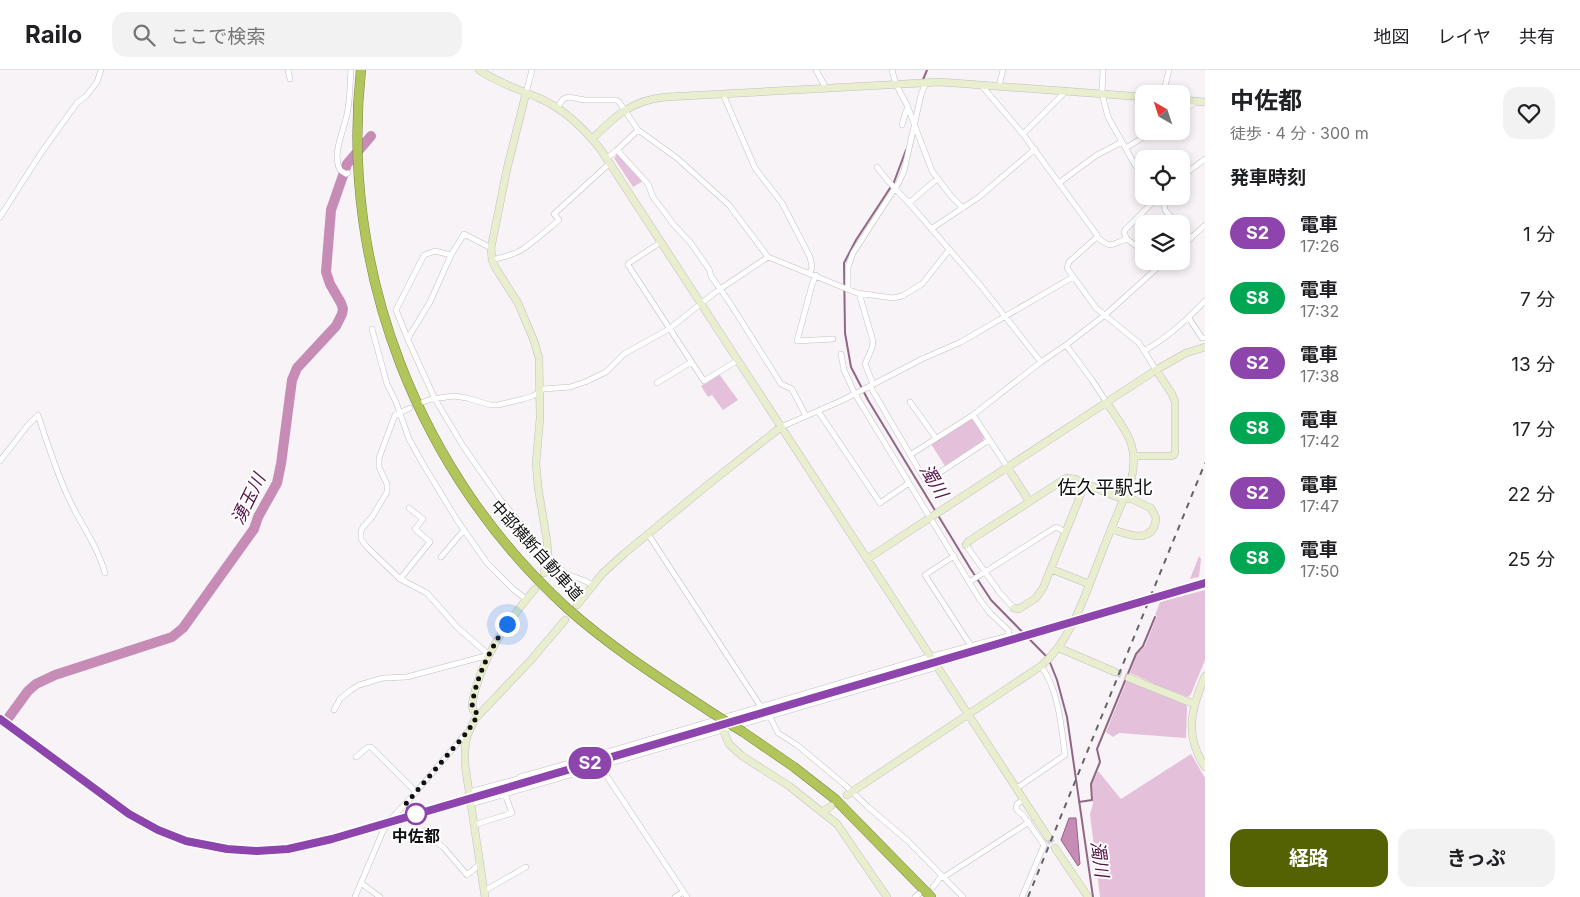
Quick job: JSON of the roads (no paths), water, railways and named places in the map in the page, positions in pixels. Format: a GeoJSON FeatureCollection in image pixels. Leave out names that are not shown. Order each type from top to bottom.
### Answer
{"type":"FeatureCollection","features":[{"type":"Feature","properties":{"kind":"highway","name":"中部横断自動車道"},"geometry":{"type":"LineString","coordinates":[[361,70],[357,138],[358,169],[363,224],[375,288],[392,343],[420,411],[468,494],[504,542],[567,608],[589,627],[638,663],[789,763],[835,798],[914,879],[936,897]]}},
{"type":"Feature","properties":{"kind":"highway","name":"中部横断自動車道"},"geometry":{"type":"LineString","coordinates":[[914,879],[932,892]]}},
{"type":"Feature","properties":{"kind":"street"},"geometry":{"type":"LineString","coordinates":[[0,217],[41,153],[78,102],[86,96],[97,82],[101,70]]}},
{"type":"Feature","properties":{"kind":"street"},"geometry":{"type":"LineString","coordinates":[[288,70],[290,79]]}},
{"type":"Feature","properties":{"kind":"street"},"geometry":{"type":"LineString","coordinates":[[345,173],[338,164],[338,153],[348,111],[350,70]]}},
{"type":"Feature","properties":{"kind":"street"},"geometry":{"type":"LineString","coordinates":[[480,70],[502,84],[557,108],[578,124],[592,139],[1048,837]]}},
{"type":"Feature","properties":{"kind":"street"},"geometry":{"type":"LineString","coordinates":[[532,70],[507,169],[491,248],[492,260],[498,273],[518,303],[539,358],[540,418],[536,474],[548,555],[544,573]]}},
{"type":"Feature","properties":{"kind":"street"},"geometry":{"type":"LineString","coordinates":[[816,70],[826,88]]}},
{"type":"Feature","properties":{"kind":"street"},"geometry":{"type":"LineString","coordinates":[[892,70],[932,171],[963,208]]}},
{"type":"Feature","properties":{"kind":"street"},"geometry":{"type":"LineString","coordinates":[[999,86],[1003,70]]}},
{"type":"Feature","properties":{"kind":"street"},"geometry":{"type":"LineString","coordinates":[[1103,70],[1102,94],[1108,117],[1135,165]]}},
{"type":"Feature","properties":{"kind":"street"},"geometry":{"type":"LineString","coordinates":[[1165,85],[1169,70]]}},
{"type":"Feature","properties":{"kind":"street"},"geometry":{"type":"LineString","coordinates":[[847,289],[848,267],[853,253],[904,171],[921,95],[922,82]]}},
{"type":"Feature","properties":{"kind":"street"},"geometry":{"type":"LineString","coordinates":[[592,139],[624,110],[635,104],[657,98],[922,82],[1135,96]]}},
{"type":"Feature","properties":{"kind":"street"},"geometry":{"type":"LineString","coordinates":[[981,85],[1024,134],[1060,182],[1097,237],[1109,246],[1114,246],[1127,239]]}},
{"type":"Feature","properties":{"kind":"street"},"geometry":{"type":"LineString","coordinates":[[1024,134],[1066,91]]}},
{"type":"Feature","properties":{"kind":"street"},"geometry":{"type":"LineString","coordinates":[[723,94],[755,168],[782,203],[810,257],[813,274],[812,285],[797,341],[833,339]]}},
{"type":"Feature","properties":{"kind":"street"},"geometry":{"type":"LineString","coordinates":[[557,108],[563,99],[568,97],[585,100],[616,100],[638,130],[677,158],[730,205],[768,257],[847,289],[859,293],[893,298],[902,296],[922,284],[949,250]]}},
{"type":"Feature","properties":{"kind":"street"},"geometry":{"type":"LineString","coordinates":[[1190,101],[1205,102]]}},
{"type":"Feature","properties":{"kind":"street"},"geometry":{"type":"LineString","coordinates":[[1190,106],[1195,102]]}},
{"type":"Feature","properties":{"kind":"street"},"geometry":{"type":"LineString","coordinates":[[902,125],[906,111],[909,111]]}},
{"type":"Feature","properties":{"kind":"street"},"geometry":{"type":"LineString","coordinates":[[492,260],[522,250],[559,220],[554,214],[638,130]]}},
{"type":"Feature","properties":{"kind":"street"},"geometry":{"type":"LineString","coordinates":[[1126,148],[1139,140]]}},
{"type":"Feature","properties":{"kind":"street"},"geometry":{"type":"LineString","coordinates":[[1060,182],[1097,155],[1122,142]]}},
{"type":"Feature","properties":{"kind":"street"},"geometry":{"type":"LineString","coordinates":[[931,229],[979,197],[1035,149]]}},
{"type":"Feature","properties":{"kind":"street"},"geometry":{"type":"LineString","coordinates":[[617,150],[648,184],[653,198],[690,242],[781,384],[792,389],[806,416]]}},
{"type":"Feature","properties":{"kind":"street"},"geometry":{"type":"LineString","coordinates":[[1190,170],[1205,159]]}},
{"type":"Feature","properties":{"kind":"street"},"geometry":{"type":"LineString","coordinates":[[877,167],[888,182],[909,203],[981,286],[1041,362]]}},
{"type":"Feature","properties":{"kind":"street"},"geometry":{"type":"LineString","coordinates":[[909,203],[937,179]]}},
{"type":"Feature","properties":{"kind":"street"},"geometry":{"type":"LineString","coordinates":[[1135,245],[1127,239],[1124,233],[1125,230],[1150,205]]}},
{"type":"Feature","properties":{"kind":"street"},"geometry":{"type":"LineString","coordinates":[[1191,238],[1205,225]]}},
{"type":"Feature","properties":{"kind":"street"},"geometry":{"type":"LineString","coordinates":[[408,338],[430,302],[451,254],[464,234],[491,248]]}},
{"type":"Feature","properties":{"kind":"street"},"geometry":{"type":"LineString","coordinates":[[1097,237],[1068,264],[1067,268],[1096,308],[1135,339],[1172,394],[1175,402],[1174,455],[1134,456]]}},
{"type":"Feature","properties":{"kind":"street"},"geometry":{"type":"LineString","coordinates":[[661,242],[628,265],[669,329],[704,381],[738,360]]}},
{"type":"Feature","properties":{"kind":"street"},"geometry":{"type":"LineString","coordinates":[[451,254],[435,251],[424,255],[396,310],[435,399],[463,446],[500,499],[566,574],[583,580],[592,586]]}},
{"type":"Feature","properties":{"kind":"street"},"geometry":{"type":"LineString","coordinates":[[423,402],[454,396],[490,405],[498,405],[524,399],[546,388],[578,385],[598,376],[610,368],[624,354],[669,329],[720,289],[768,257]]}},
{"type":"Feature","properties":{"kind":"street"},"geometry":{"type":"LineString","coordinates":[[910,455],[973,415],[1066,345],[1105,315],[1155,270]]}},
{"type":"Feature","properties":{"kind":"street"},"geometry":{"type":"LineString","coordinates":[[577,605],[614,562],[710,482],[781,427],[961,342],[1073,278]]}},
{"type":"Feature","properties":{"kind":"street"},"geometry":{"type":"LineString","coordinates":[[859,293],[873,337],[872,348],[865,364],[869,386],[925,480],[927,481],[989,440]]}},
{"type":"Feature","properties":{"kind":"street"},"geometry":{"type":"LineString","coordinates":[[1144,352],[1189,318],[1205,301]]}},
{"type":"Feature","properties":{"kind":"street"},"geometry":{"type":"LineString","coordinates":[[1189,318],[1202,338],[1205,338]]}},
{"type":"Feature","properties":{"kind":"street"},"geometry":{"type":"LineString","coordinates":[[371,334],[387,384],[400,412],[409,439],[435,484],[464,530],[495,571],[512,589],[526,599]]}},
{"type":"Feature","properties":{"kind":"street"},"geometry":{"type":"LineString","coordinates":[[849,793],[1042,665],[1052,657],[1070,630],[1133,474],[1134,456],[1132,444],[1126,433],[1092,380],[1066,345]]}},
{"type":"Feature","properties":{"kind":"street"},"geometry":{"type":"LineString","coordinates":[[867,559],[1156,370],[1186,353],[1205,347]]}},
{"type":"Feature","properties":{"kind":"street"},"geometry":{"type":"LineString","coordinates":[[469,792],[1008,636],[1009,631],[985,606],[932,517],[909,483],[856,393],[844,370],[841,354]]}},
{"type":"Feature","properties":{"kind":"street"},"geometry":{"type":"LineString","coordinates":[[656,383],[691,362]]}},
{"type":"Feature","properties":{"kind":"street"},"geometry":{"type":"LineString","coordinates":[[910,402],[936,438]]}},
{"type":"Feature","properties":{"kind":"street"},"geometry":{"type":"LineString","coordinates":[[410,408],[400,412],[393,418],[379,458],[379,468],[387,484],[387,492],[372,517],[363,527],[361,539],[400,579],[427,593],[457,627],[489,655]]}},
{"type":"Feature","properties":{"kind":"street"},"geometry":{"type":"LineString","coordinates":[[818,411],[880,503],[909,483]]}},
{"type":"Feature","properties":{"kind":"street"},"geometry":{"type":"LineString","coordinates":[[0,461],[38,415],[58,474],[71,505],[100,556],[105,573]]}},
{"type":"Feature","properties":{"kind":"street"},"geometry":{"type":"LineString","coordinates":[[973,415],[1029,502]]}},
{"type":"Feature","properties":{"kind":"street"},"geometry":{"type":"LineString","coordinates":[[1086,484],[1043,588],[1036,598],[1019,609],[1014,608],[1000,593],[966,545],[969,541],[1066,478],[1075,479],[1124,498],[1132,499],[1151,508],[1155,515],[1156,521],[1150,532],[1140,536],[1132,536],[1112,529]]}},
{"type":"Feature","properties":{"kind":"street"},"geometry":{"type":"LineString","coordinates":[[400,579],[430,542],[421,538],[415,529],[423,519],[413,508]]}},
{"type":"Feature","properties":{"kind":"street"},"geometry":{"type":"LineString","coordinates":[[970,581],[1056,527],[1066,532]]}},
{"type":"Feature","properties":{"kind":"street"},"geometry":{"type":"LineString","coordinates":[[442,553],[464,530]]}},
{"type":"Feature","properties":{"kind":"street"},"geometry":{"type":"LineString","coordinates":[[648,534],[761,707]]}},
{"type":"Feature","properties":{"kind":"street"},"geometry":{"type":"LineString","coordinates":[[954,556],[925,574],[971,646]]}},
{"type":"Feature","properties":{"kind":"street"},"geometry":{"type":"LineString","coordinates":[[1051,569],[1089,584]]}},
{"type":"Feature","properties":{"kind":"street"},"geometry":{"type":"LineString","coordinates":[[478,715],[472,707],[482,670],[498,637],[534,589]]}},
{"type":"Feature","properties":{"kind":"street"},"geometry":{"type":"LineString","coordinates":[[355,897],[383,831],[392,818],[468,731],[478,715],[531,660],[565,620]]}},
{"type":"Feature","properties":{"kind":"street"},"geometry":{"type":"LineString","coordinates":[[1059,648],[1115,672]]}},
{"type":"Feature","properties":{"kind":"street"},"geometry":{"type":"LineString","coordinates":[[334,710],[340,699],[360,685],[383,678],[407,677],[489,655]]}},
{"type":"Feature","properties":{"kind":"street"},"geometry":{"type":"LineString","coordinates":[[1017,788],[1065,755],[1056,704],[1049,680],[1042,665]]}},
{"type":"Feature","properties":{"kind":"street"},"geometry":{"type":"LineString","coordinates":[[471,804],[937,667]]}},
{"type":"Feature","properties":{"kind":"street"},"geometry":{"type":"LineString","coordinates":[[1205,676],[1192,713],[1192,733],[1196,751],[1205,767]]}},
{"type":"Feature","properties":{"kind":"street"},"geometry":{"type":"LineString","coordinates":[[1129,678],[1194,704]]}},
{"type":"Feature","properties":{"kind":"street"},"geometry":{"type":"LineString","coordinates":[[770,717],[778,733],[812,757],[849,793],[908,841],[963,897]]}},
{"type":"Feature","properties":{"kind":"street"},"geometry":{"type":"LineString","coordinates":[[723,730],[729,744],[742,756],[789,786],[840,826],[887,897]]}},
{"type":"Feature","properties":{"kind":"street"},"geometry":{"type":"LineString","coordinates":[[468,731],[465,754],[485,894],[526,867]]}},
{"type":"Feature","properties":{"kind":"street"},"geometry":{"type":"LineString","coordinates":[[356,757],[365,748],[371,747],[416,792]]}},
{"type":"Feature","properties":{"kind":"street"},"geometry":{"type":"LineString","coordinates":[[600,766],[685,894],[675,897]]}},
{"type":"Feature","properties":{"kind":"street"},"geometry":{"type":"LineString","coordinates":[[474,825],[512,813],[505,794]]}},
{"type":"Feature","properties":{"kind":"street"},"geometry":{"type":"LineString","coordinates":[[1022,897],[1044,845],[1029,822],[1016,808],[1017,804],[1024,798]]}},
{"type":"Feature","properties":{"kind":"street"},"geometry":{"type":"LineString","coordinates":[[822,812],[831,806]]}},
{"type":"Feature","properties":{"kind":"street"},"geometry":{"type":"LineString","coordinates":[[932,892],[940,878],[1029,822]]}},
{"type":"Feature","properties":{"kind":"street"},"geometry":{"type":"LineString","coordinates":[[431,826],[424,832],[444,848],[467,875],[480,864]]}},
{"type":"Feature","properties":{"kind":"street"},"geometry":{"type":"LineString","coordinates":[[1056,848],[1087,896]]}},
{"type":"Feature","properties":{"kind":"street"},"geometry":{"type":"LineString","coordinates":[[361,883],[380,897]]}},
{"type":"Feature","properties":{"kind":"waterway","name":"濁川"},"geometry":{"type":"LineString","coordinates":[[922,82],[927,70]]}},
{"type":"Feature","properties":{"kind":"waterway","name":"湧玉川"},"geometry":{"type":"LineString","coordinates":[[9,717],[28,691],[36,684],[55,675],[172,637],[183,628],[254,529],[258,517],[277,483],[292,380],[297,368],[336,326],[342,314],[341,303],[330,284],[326,272],[331,210],[347,164],[371,136]]}},
{"type":"Feature","properties":{"kind":"waterway","name":"濁川"},"geometry":{"type":"LineString","coordinates":[[906,150],[894,182],[856,240],[844,263],[845,333],[851,367],[868,400],[991,600],[1046,656]]}},
{"type":"Feature","properties":{"kind":"waterway"},"geometry":{"type":"LineString","coordinates":[[1079,802],[1092,800],[1091,784],[1100,762],[1097,749],[1136,654],[1143,646],[1155,617]]}},
{"type":"Feature","properties":{"kind":"waterway","name":"濁川"},"geometry":{"type":"LineString","coordinates":[[1049,660],[1057,680],[1067,717],[1093,897]]}},
{"type":"Feature","properties":{"kind":"tunnel"},"geometry":{"type":"LineString","coordinates":[[1115,672],[1129,678]]}},
{"type":"Feature","properties":{"kind":"tunnel"},"geometry":{"type":"LineString","coordinates":[[1048,837],[1055,848]]}},
{"type":"Feature","properties":{"kind":"railway"},"geometry":{"type":"LineString","coordinates":[[1028,897],[1205,463]]}},
{"type":"Feature","properties":{"kind":"railway"},"geometry":{"type":"LineString","coordinates":[[0,719],[120,808],[158,830],[186,841],[227,849],[257,851],[288,849],[332,839],[1205,583]]}},
{"type":"Feature","properties":{"kind":"train","name":"S2"},"geometry":{"type":"LineString","coordinates":[[0,719],[120,808],[158,830],[186,841],[212,847],[257,851],[288,849],[332,839],[1205,583]]}},
{"type":"Feature","properties":{"kind":"place","name":"中佐都"},"geometry":{"type":"Point","coordinates":[416,814]}},
{"type":"Feature","properties":{"kind":"district","name":"佐久平駅北"},"geometry":{"type":"Point","coordinates":[1105,487]}}]}
